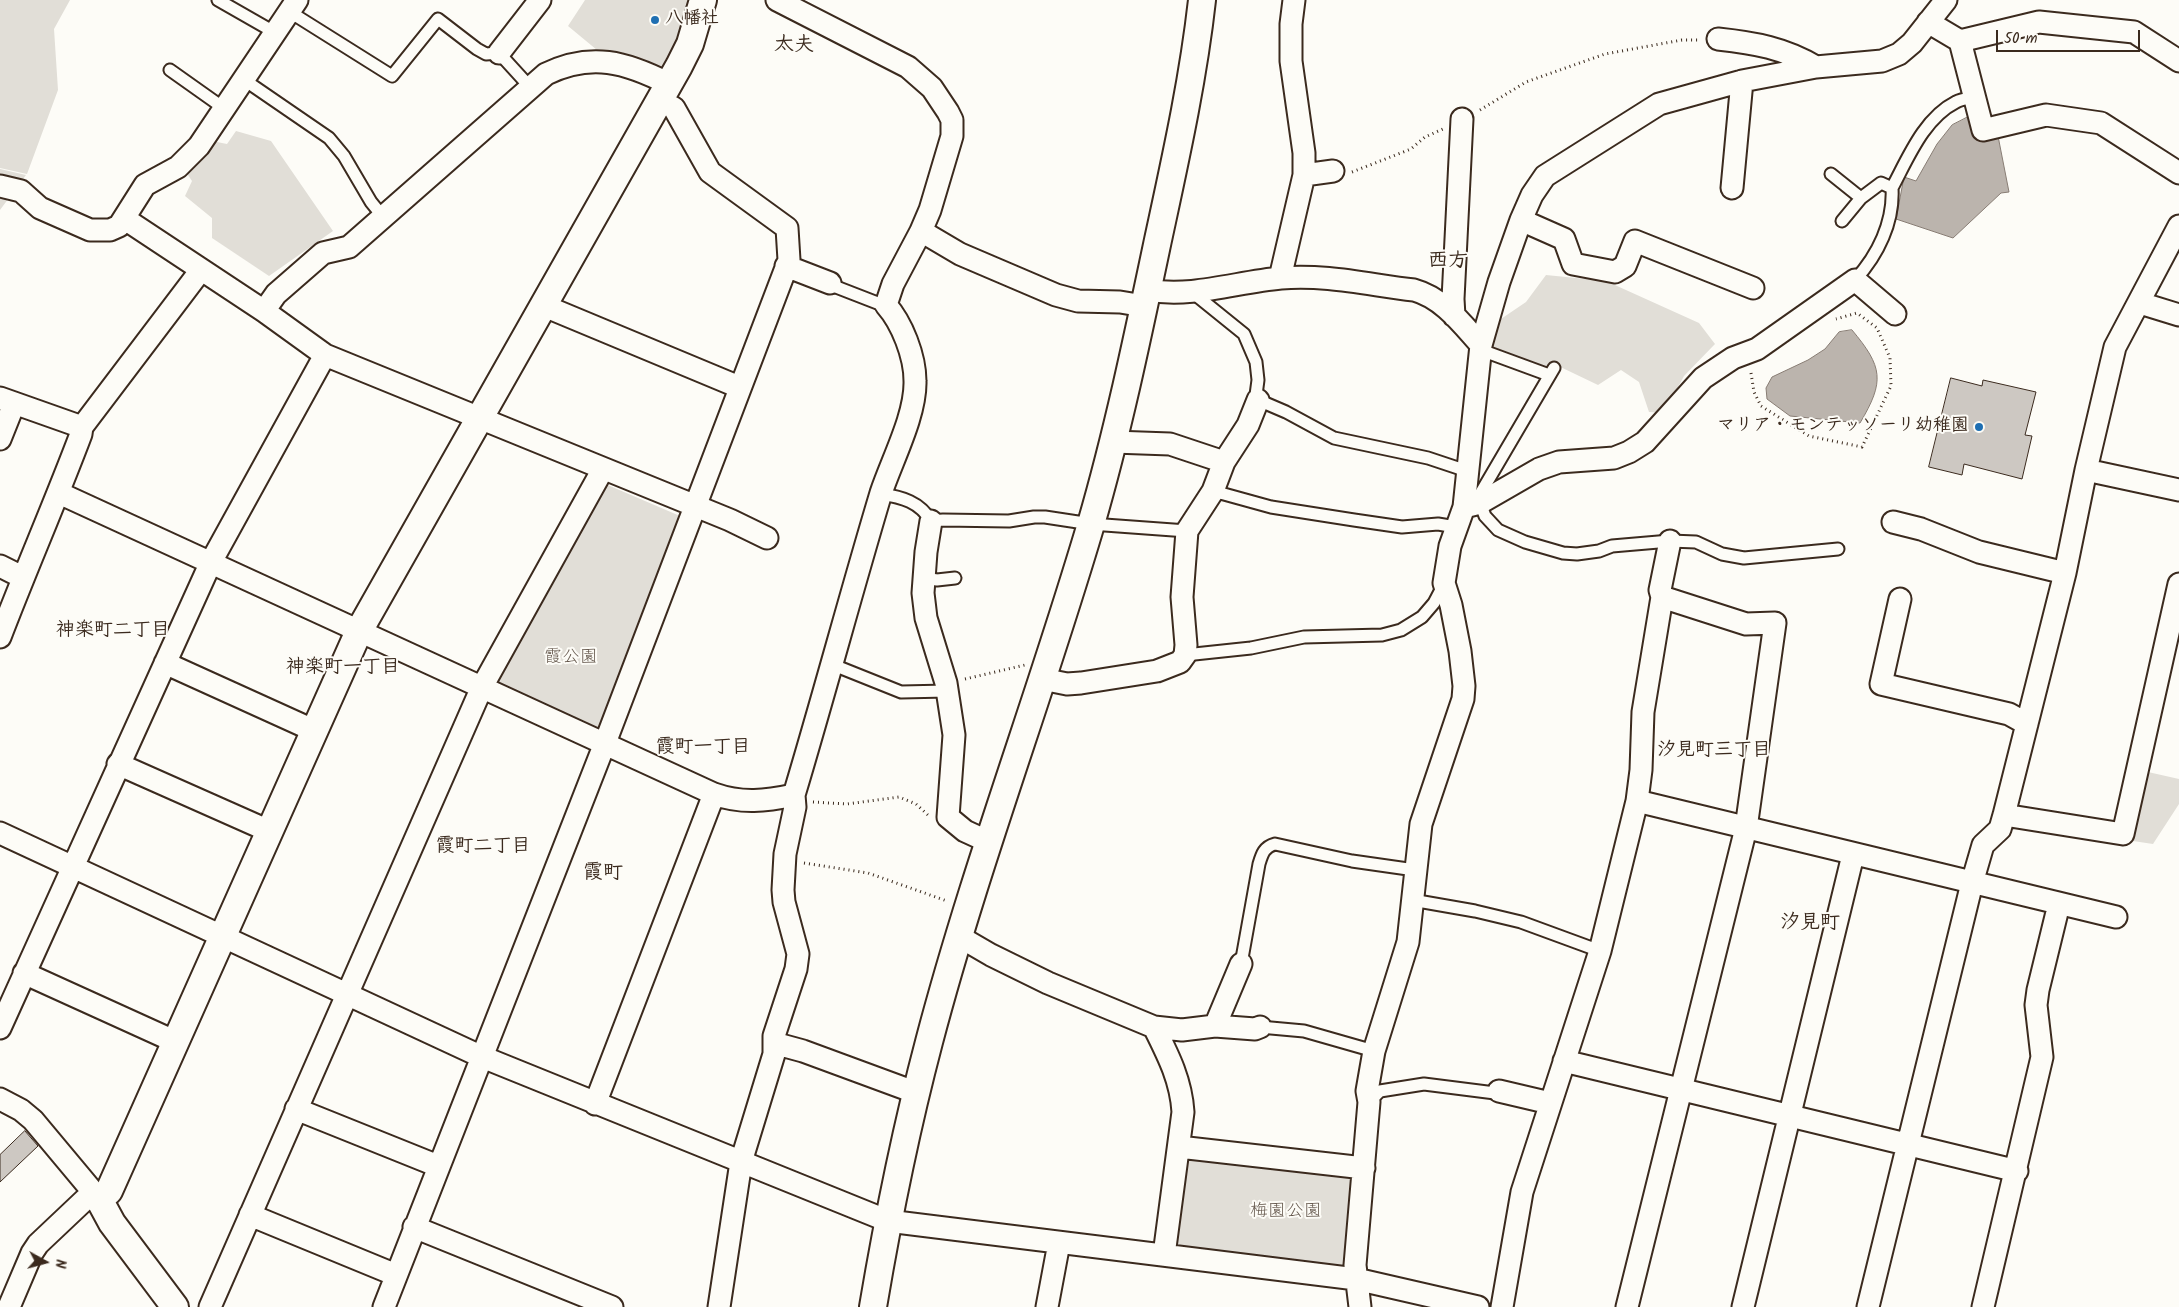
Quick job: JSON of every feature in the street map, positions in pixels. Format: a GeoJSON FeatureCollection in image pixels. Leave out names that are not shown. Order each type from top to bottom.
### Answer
{"type":"FeatureCollection","features":[{"type":"Feature","properties":{"kind":"street"},"geometry":{"type":"LineString","coordinates":[[499,53],[540,0]]}},
{"type":"Feature","properties":{"kind":"street"},"geometry":{"type":"LineString","coordinates":[[9,1307],[38,1244],[96,1196],[109,1190],[359,631],[664,92],[690,44],[703,0]]}},
{"type":"Feature","properties":{"kind":"street"},"geometry":{"type":"LineString","coordinates":[[719,1307],[741,1162],[774,1054],[774,1036],[796,968],[798,954],[784,902],[783,876],[795,807],[794,797],[881,494],[904,432],[915,382],[913,366],[902,328],[886,305],[893,284],[921,231],[952,136],[952,120],[948,112],[932,88],[908,67],[777,0]]}},
{"type":"Feature","properties":{"kind":"street"},"geometry":{"type":"LineString","coordinates":[[873,1307],[888,1221],[930,1041],[968,909],[1091,524],[1113,442],[1146,298],[1197,45],[1202,0]]}},
{"type":"Feature","properties":{"kind":"street"},"geometry":{"type":"LineString","coordinates":[[1280,278],[1304,175],[1304,153],[1291,61],[1291,24],[1294,0]]}},
{"type":"Feature","properties":{"kind":"street"},"geometry":{"type":"LineString","coordinates":[[1472,505],[1467,473],[1481,348],[1499,282],[1521,220],[1532,195],[1545,176],[1659,104],[1742,81],[1816,67],[1882,61],[1899,54],[1912,43],[1946,0]]}},
{"type":"Feature","properties":{"kind":"street"},"geometry":{"type":"LineString","coordinates":[[0,186],[21,191],[40,208],[90,230],[110,230],[119,226],[145,185],[167,174],[188,158],[225,108],[292,7]]}},
{"type":"Feature","properties":{"kind":"street"},"geometry":{"type":"LineString","coordinates":[[1928,22],[1960,41],[2039,22],[2134,32],[2179,61]]}},
{"type":"Feature","properties":{"kind":"street"},"geometry":{"type":"LineString","coordinates":[[1718,39],[1756,43],[1776,48],[1816,67]]}},
{"type":"Feature","properties":{"kind":"street"},"geometry":{"type":"LineString","coordinates":[[1960,41],[1983,130],[2046,115],[2101,123],[2179,173]]}},
{"type":"Feature","properties":{"kind":"street"},"geometry":{"type":"LineString","coordinates":[[264,311],[276,294],[323,253],[349,247],[546,74],[567,65],[586,61],[619,65],[649,74],[674,108],[710,172],[788,228],[789,260],[693,506],[605,743],[480,1056],[384,1307]]}},
{"type":"Feature","properties":{"kind":"street"},"geometry":{"type":"LineString","coordinates":[[1732,188],[1742,81]]}},
{"type":"Feature","properties":{"kind":"street"},"geometry":{"type":"LineString","coordinates":[[1454,316],[1453,299],[1462,119]]}},
{"type":"Feature","properties":{"kind":"street"},"geometry":{"type":"LineString","coordinates":[[1304,175],[1333,171]]}},
{"type":"Feature","properties":{"kind":"street"},"geometry":{"type":"LineString","coordinates":[[124,219],[143,229],[325,355],[730,520],[767,538]]}},
{"type":"Feature","properties":{"kind":"street"},"geometry":{"type":"LineString","coordinates":[[1521,220],[1564,239],[1573,264],[1614,272],[1625,266],[1635,241],[1753,288]]}},
{"type":"Feature","properties":{"kind":"street"},"geometry":{"type":"LineString","coordinates":[[1868,1307],[1972,883],[1983,845],[2000,828],[2004,815],[2065,573],[2086,470],[2115,347],[2140,303],[2179,226]]}},
{"type":"Feature","properties":{"kind":"street"},"geometry":{"type":"LineString","coordinates":[[921,231],[960,254],[1056,295],[1078,301],[1120,302],[1167,293],[1192,292],[1280,278],[1318,276],[1414,290],[1427,294],[1437,300],[1454,316],[1481,348]]}},
{"type":"Feature","properties":{"kind":"street"},"geometry":{"type":"LineString","coordinates":[[786,266],[830,283]]}},
{"type":"Feature","properties":{"kind":"street"},"geometry":{"type":"LineString","coordinates":[[0,637],[22,577],[59,493],[82,427],[201,270]]}},
{"type":"Feature","properties":{"kind":"street"},"geometry":{"type":"LineString","coordinates":[[1360,1307],[1355,1265],[1369,1102],[1367,1091],[1374,1051],[1406,949],[1421,824],[1464,692],[1460,651],[1452,605],[1444,583],[1450,546],[1456,527],[1472,505],[1539,469],[1559,462],[1614,458],[1629,452],[1645,442],[1703,378],[1733,358],[1757,349],[1855,280],[1895,314]]}},
{"type":"Feature","properties":{"kind":"street"},"geometry":{"type":"LineString","coordinates":[[2140,303],[2179,315]]}},
{"type":"Feature","properties":{"kind":"street"},"geometry":{"type":"LineString","coordinates":[[542,305],[739,387]]}},
{"type":"Feature","properties":{"kind":"street"},"geometry":{"type":"LineString","coordinates":[[0,1028],[211,562],[325,355]]}},
{"type":"Feature","properties":{"kind":"street"},"geometry":{"type":"LineString","coordinates":[[1043,674],[1067,684],[1157,671],[1180,662],[1185,655],[1186,645],[1182,597],[1187,531],[1213,491],[1224,462],[1248,425],[1258,400]]}},
{"type":"Feature","properties":{"kind":"street"},"geometry":{"type":"LineString","coordinates":[[0,439],[7,401],[82,427]]}},
{"type":"Feature","properties":{"kind":"street"},"geometry":{"type":"LineString","coordinates":[[1113,442],[1170,444],[1224,462]]}},
{"type":"Feature","properties":{"kind":"street"},"geometry":{"type":"LineString","coordinates":[[210,1307],[482,687],[603,469]]}},
{"type":"Feature","properties":{"kind":"street"},"geometry":{"type":"LineString","coordinates":[[2086,470],[2179,490]]}},
{"type":"Feature","properties":{"kind":"street"},"geometry":{"type":"LineString","coordinates":[[59,493],[714,794],[729,799],[748,801],[766,801],[794,797]]}},
{"type":"Feature","properties":{"kind":"street"},"geometry":{"type":"LineString","coordinates":[[931,522],[923,593],[926,618],[946,687],[954,735],[948,817],[965,831],[989,842]]}},
{"type":"Feature","properties":{"kind":"street"},"geometry":{"type":"LineString","coordinates":[[1893,522],[1920,529],[1979,552],[2065,573]]}},
{"type":"Feature","properties":{"kind":"street"},"geometry":{"type":"LineString","coordinates":[[1502,1307],[1522,1192],[1600,951],[1637,801],[1641,770],[1643,712],[1662,597],[1660,590],[1670,541]]}},
{"type":"Feature","properties":{"kind":"street"},"geometry":{"type":"LineString","coordinates":[[0,566],[22,577]]}},
{"type":"Feature","properties":{"kind":"street"},"geometry":{"type":"LineString","coordinates":[[2004,815],[2123,834],[2179,584]]}},
{"type":"Feature","properties":{"kind":"street"},"geometry":{"type":"LineString","coordinates":[[1627,1307],[1746,828],[1774,624],[1746,624],[1662,597]]}},
{"type":"Feature","properties":{"kind":"street"},"geometry":{"type":"LineString","coordinates":[[1900,599],[1881,684],[2009,714],[2027,724]]}},
{"type":"Feature","properties":{"kind":"street"},"geometry":{"type":"LineString","coordinates":[[165,662],[315,731]]}},
{"type":"Feature","properties":{"kind":"street"},"geometry":{"type":"LineString","coordinates":[[118,764],[269,831]]}},
{"type":"Feature","properties":{"kind":"street"},"geometry":{"type":"LineString","coordinates":[[595,1104],[714,794]]}},
{"type":"Feature","properties":{"kind":"street"},"geometry":{"type":"LineString","coordinates":[[1637,801],[1853,855],[2116,917]]}},
{"type":"Feature","properties":{"kind":"street"},"geometry":{"type":"LineString","coordinates":[[0,833],[480,1056],[888,1221],[1356,1279],[1478,1307]]}},
{"type":"Feature","properties":{"kind":"street"},"geometry":{"type":"LineString","coordinates":[[1743,1307],[1853,855]]}},
{"type":"Feature","properties":{"kind":"street"},"geometry":{"type":"LineString","coordinates":[[1983,1307],[2017,1171],[2042,1057],[2036,1005],[2059,904]]}},
{"type":"Feature","properties":{"kind":"street"},"geometry":{"type":"LineString","coordinates":[[960,938],[1048,983],[1154,1027],[1182,1030],[1215,1026],[1255,1029],[1260,1027]]}},
{"type":"Feature","properties":{"kind":"street"},"geometry":{"type":"LineString","coordinates":[[1215,1026],[1241,964]]}},
{"type":"Feature","properties":{"kind":"street"},"geometry":{"type":"LineString","coordinates":[[24,973],[176,1042]]}},
{"type":"Feature","properties":{"kind":"street"},"geometry":{"type":"LineString","coordinates":[[1154,1027],[1171,1060],[1182,1093],[1183,1112],[1164,1255]]}},
{"type":"Feature","properties":{"kind":"street"},"geometry":{"type":"LineString","coordinates":[[774,1046],[781,1045],[802,1051],[917,1093]]}},
{"type":"Feature","properties":{"kind":"street"},"geometry":{"type":"LineString","coordinates":[[1564,1061],[2017,1171]]}},
{"type":"Feature","properties":{"kind":"street"},"geometry":{"type":"LineString","coordinates":[[1500,1091],[1550,1103]]}},
{"type":"Feature","properties":{"kind":"street"},"geometry":{"type":"LineString","coordinates":[[0,1099],[21,1110],[33,1120],[96,1196],[112,1223],[175,1307]]}},
{"type":"Feature","properties":{"kind":"street"},"geometry":{"type":"LineString","coordinates":[[296,1109],[438,1166]]}},
{"type":"Feature","properties":{"kind":"street"},"geometry":{"type":"LineString","coordinates":[[1179,1147],[1364,1168]]}},
{"type":"Feature","properties":{"kind":"street"},"geometry":{"type":"LineString","coordinates":[[250,1215],[396,1275]]}},
{"type":"Feature","properties":{"kind":"street"},"geometry":{"type":"LineString","coordinates":[[414,1226],[607,1306]]}},
{"type":"Feature","properties":{"kind":"street"},"geometry":{"type":"LineString","coordinates":[[1047,1307],[1058,1243]]}},
{"type":"Feature","properties":{"kind":"lane"},"geometry":{"type":"LineString","coordinates":[[218,0],[274,32]]}},
{"type":"Feature","properties":{"kind":"lane"},"geometry":{"type":"LineString","coordinates":[[292,7],[298,17],[392,76],[438,19],[477,49],[486,54],[499,53],[530,87]]}},
{"type":"Feature","properties":{"kind":"lane"},"geometry":{"type":"LineString","coordinates":[[170,70],[225,108]]}},
{"type":"Feature","properties":{"kind":"lane"},"geometry":{"type":"LineString","coordinates":[[243,79],[329,138],[340,151],[367,196],[384,218]]}},
{"type":"Feature","properties":{"kind":"lane"},"geometry":{"type":"LineString","coordinates":[[1855,280],[1876,252],[1886,229],[1893,198],[1892,188],[1914,147],[1938,114],[1957,101],[1975,97]]}},
{"type":"Feature","properties":{"kind":"lane"},"geometry":{"type":"LineString","coordinates":[[1831,174],[1861,198]]}},
{"type":"Feature","properties":{"kind":"lane"},"geometry":{"type":"LineString","coordinates":[[1842,221],[1861,198],[1881,183],[1892,188]]}},
{"type":"Feature","properties":{"kind":"lane"},"geometry":{"type":"LineString","coordinates":[[830,283],[831,286],[886,305]]}},
{"type":"Feature","properties":{"kind":"lane"},"geometry":{"type":"LineString","coordinates":[[1192,292],[1244,334],[1256,362],[1258,380],[1256,395],[1258,400],[1286,412],[1334,438],[1428,458],[1467,473]]}},
{"type":"Feature","properties":{"kind":"lane"},"geometry":{"type":"LineString","coordinates":[[1481,348],[1551,371],[1472,505],[1498,530],[1525,542],[1557,552],[1577,554],[1599,551],[1612,546],[1670,541],[1696,542],[1722,554],[1744,558],[1838,548]]}},
{"type":"Feature","properties":{"kind":"lane"},"geometry":{"type":"LineString","coordinates":[[1213,491],[1271,507],[1354,520],[1402,527],[1438,524],[1456,527]]}},
{"type":"Feature","properties":{"kind":"lane"},"geometry":{"type":"LineString","coordinates":[[881,494],[905,498],[920,508],[931,522],[943,520],[1010,521],[1034,517],[1091,524],[1187,531]]}},
{"type":"Feature","properties":{"kind":"lane"},"geometry":{"type":"LineString","coordinates":[[924,578],[936,580],[955,578]]}},
{"type":"Feature","properties":{"kind":"lane"},"geometry":{"type":"LineString","coordinates":[[1185,655],[1250,648],[1304,637],[1382,636],[1412,625],[1422,617],[1434,603],[1444,583]]}},
{"type":"Feature","properties":{"kind":"lane"},"geometry":{"type":"LineString","coordinates":[[831,664],[901,692],[946,687]]}},
{"type":"Feature","properties":{"kind":"lane"},"geometry":{"type":"LineString","coordinates":[[1241,964],[1259,864],[1264,850],[1270,846],[1275,844],[1352,861],[1415,870]]}},
{"type":"Feature","properties":{"kind":"lane"},"geometry":{"type":"LineString","coordinates":[[1412,900],[1475,911],[1521,922],[1600,951]]}},
{"type":"Feature","properties":{"kind":"lane"},"geometry":{"type":"LineString","coordinates":[[1260,1027],[1304,1031],[1374,1051]]}},
{"type":"Feature","properties":{"kind":"lane"},"geometry":{"type":"LineString","coordinates":[[1369,1102],[1380,1091],[1424,1084],[1495,1093],[1500,1091]]}},
{"type":"Feature","properties":{"kind":"path"},"geometry":{"type":"LineString","coordinates":[[1333,171],[1336,176],[1355,172],[1411,149],[1426,137],[1502,99],[1526,82],[1604,54],[1682,40],[1716,42],[1718,39]]}},
{"type":"Feature","properties":{"kind":"path"},"geometry":{"type":"LineString","coordinates":[[1733,358],[1752,373],[1754,392],[1761,406],[1809,436],[1862,447],[1891,386],[1890,358],[1877,328],[1857,313],[1828,322]]}},
{"type":"Feature","properties":{"kind":"path"},"geometry":{"type":"LineString","coordinates":[[1752,373],[1757,369]]}},
{"type":"Feature","properties":{"kind":"path"},"geometry":{"type":"LineString","coordinates":[[946,687],[1023,665],[1043,674]]}},
{"type":"Feature","properties":{"kind":"path"},"geometry":{"type":"LineString","coordinates":[[794,797],[847,804],[899,798],[916,804],[934,819],[944,820],[948,817]]}},
{"type":"Feature","properties":{"kind":"path"},"geometry":{"type":"LineString","coordinates":[[785,860],[868,874],[968,909]]}},
{"type":"Feature","properties":{"kind":"green space"},"geometry":{"type":"Polygon","coordinates":[[[0,0],[70,0],[54,29],[58,90],[27,174],[0,168],[0,0]]]}},
{"type":"Feature","properties":{"kind":"green space"},"geometry":{"type":"Polygon","coordinates":[[[585,0],[691,0],[681,31],[665,66],[653,68],[603,55],[568,26],[585,0]]]}},
{"type":"Feature","properties":{"kind":"green space"},"geometry":{"type":"Polygon","coordinates":[[[236,131],[271,141],[333,231],[269,276],[212,238],[212,218],[185,196],[192,181],[184,169],[212,141],[227,144],[236,131]]]}},
{"type":"Feature","properties":{"kind":"green space"},"geometry":{"type":"Polygon","coordinates":[[[0,169],[26,175],[0,210],[0,169]]]}},
{"type":"Feature","properties":{"kind":"green space"},"geometry":{"type":"Polygon","coordinates":[[[1546,275],[1606,281],[1699,323],[1715,344],[1684,376],[1664,413],[1649,412],[1639,382],[1621,370],[1598,385],[1550,362],[1545,370],[1491,349],[1498,321],[1526,302],[1546,275]]]}},
{"type":"Feature","properties":{"kind":"green space","name":"霞公園"},"geometry":{"type":"Polygon","coordinates":[[[603,483],[687,519],[601,736],[490,689],[603,483]]]}},
{"type":"Feature","properties":{"kind":"green space"},"geometry":{"type":"Polygon","coordinates":[[[2148,772],[2179,779],[2179,804],[2153,844],[2133,841],[2148,772]]]}},
{"type":"Feature","properties":{"kind":"green space","name":"梅園公園"},"geometry":{"type":"Polygon","coordinates":[[[1190,1154],[1346,1172],[1352,1179],[1345,1263],[1338,1268],[1177,1247],[1171,1241],[1183,1159],[1190,1154]]]}},
{"type":"Feature","properties":{"kind":"shaded area"},"geometry":{"type":"Polygon","coordinates":[[[1970,116],[1998,136],[2009,192],[2001,193],[1953,238],[1896,219],[1904,177],[1916,181],[1937,144],[1952,125],[1970,116]]]}},
{"type":"Feature","properties":{"kind":"shaded area"},"geometry":{"type":"Polygon","coordinates":[[[1852,330],[1870,354],[1877,375],[1874,396],[1860,423],[1790,416],[1767,399],[1766,388],[1772,377],[1808,360],[1825,349],[1839,332],[1852,330]]]}},
{"type":"Feature","properties":{"kind":"building"},"geometry":{"type":"Polygon","coordinates":[[[1951,378],[1982,386],[1983,380],[2036,392],[2025,435],[2032,436],[2022,479],[1964,464],[1962,475],[1929,467],[1951,378]]]}},
{"type":"Feature","properties":{"kind":"building"},"geometry":{"type":"Polygon","coordinates":[[[25,1131],[38,1146],[0,1182],[0,1155],[25,1131]]]}},
{"type":"Feature","properties":{"kind":"place","name":"八幡社"},"geometry":{"type":"Point","coordinates":[655,20]}},
{"type":"Feature","properties":{"kind":"place","name":"マリア・モンテッソーリ幼稚園"},"geometry":{"type":"Point","coordinates":[1979,427]}},
{"type":"Feature","properties":{"kind":"district","name":"太夫"},"geometry":{"type":"Point","coordinates":[794,47]}},
{"type":"Feature","properties":{"kind":"district","name":"西方"},"geometry":{"type":"Point","coordinates":[1448,263]}},
{"type":"Feature","properties":{"kind":"district","name":"神楽町二丁目"},"geometry":{"type":"Point","coordinates":[113,632]}},
{"type":"Feature","properties":{"kind":"district","name":"神楽町一丁目"},"geometry":{"type":"Point","coordinates":[343,669]}},
{"type":"Feature","properties":{"kind":"district","name":"霞町一丁目"},"geometry":{"type":"Point","coordinates":[703,749]}},
{"type":"Feature","properties":{"kind":"district","name":"汐見町三丁目"},"geometry":{"type":"Point","coordinates":[1714,752]}},
{"type":"Feature","properties":{"kind":"district","name":"霞町二丁目"},"geometry":{"type":"Point","coordinates":[483,848]}},
{"type":"Feature","properties":{"kind":"district","name":"霞町"},"geometry":{"type":"Point","coordinates":[603,875]}},
{"type":"Feature","properties":{"kind":"district","name":"汐見町"},"geometry":{"type":"Point","coordinates":[1810,925]}}]}
